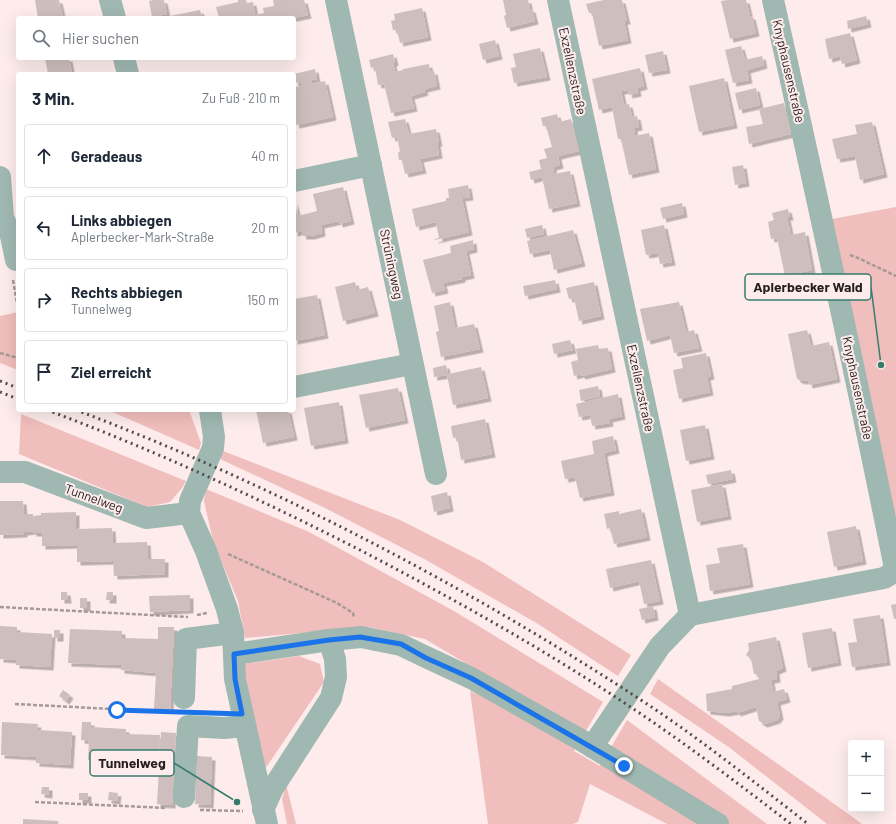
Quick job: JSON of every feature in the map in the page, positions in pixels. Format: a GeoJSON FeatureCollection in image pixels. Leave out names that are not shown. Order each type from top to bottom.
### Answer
{"type":"FeatureCollection","features":[{"type":"Feature","properties":{"kind":"street"},"geometry":{"type":"LineString","coordinates":[[110,0],[114,16]]}},
{"type":"Feature","properties":{"kind":"street","name":"Strüningweg"},"geometry":{"type":"LineString","coordinates":[[336,0],[436,474]]}},
{"type":"Feature","properties":{"kind":"street","name":"Exzellenzstraße"},"geometry":{"type":"LineString","coordinates":[[558,0],[690,616]]}},
{"type":"Feature","properties":{"kind":"street","name":"Knyphausenstraße"},"geometry":{"type":"LineString","coordinates":[[690,616],[884,578],[894,572],[894,563],[829,248],[773,0]]}},
{"type":"Feature","properties":{"kind":"street"},"geometry":{"type":"LineString","coordinates":[[124,60],[128,72]]}},
{"type":"Feature","properties":{"kind":"street"},"geometry":{"type":"LineString","coordinates":[[296,181],[371,165]]}},
{"type":"Feature","properties":{"kind":"street"},"geometry":{"type":"LineString","coordinates":[[0,177],[1,217],[11,236],[16,260]]}},
{"type":"Feature","properties":{"kind":"street"},"geometry":{"type":"LineString","coordinates":[[296,387],[412,364]]}},
{"type":"Feature","properties":{"kind":"street"},"geometry":{"type":"LineString","coordinates":[[210,412],[214,437],[213,448],[190,501],[189,513],[206,551],[228,609],[234,644],[235,679],[265,817]]}},
{"type":"Feature","properties":{"kind":"street","name":"Tunnelweg"},"geometry":{"type":"LineString","coordinates":[[0,472],[25,472],[146,518],[189,513]]}},
{"type":"Feature","properties":{"kind":"street"},"geometry":{"type":"LineString","coordinates":[[592,747],[660,646],[690,616]]}},
{"type":"Feature","properties":{"kind":"street"},"geometry":{"type":"LineString","coordinates":[[178,705],[186,638],[234,644],[329,640],[360,637],[401,644],[426,658],[471,678],[592,747],[717,824]]}},
{"type":"Feature","properties":{"kind":"street"},"geometry":{"type":"LineString","coordinates":[[265,817],[273,788],[331,698],[336,677],[335,659],[329,640]]}},
{"type":"Feature","properties":{"kind":"street"},"geometry":{"type":"LineString","coordinates":[[185,805],[188,726],[224,728],[245,726]]}},
{"type":"Feature","properties":{"kind":"path"},"geometry":{"type":"LineString","coordinates":[[829,248],[858,258],[896,276]]}},
{"type":"Feature","properties":{"kind":"path"},"geometry":{"type":"LineString","coordinates":[[16,260],[13,279],[16,298]]}},
{"type":"Feature","properties":{"kind":"path"},"geometry":{"type":"LineString","coordinates":[[0,352],[16,357]]}},
{"type":"Feature","properties":{"kind":"path"},"geometry":{"type":"LineString","coordinates":[[206,551],[228,554],[337,602],[353,613],[360,637]]}},
{"type":"Feature","properties":{"kind":"path"},"geometry":{"type":"LineString","coordinates":[[0,607],[190,617],[228,609]]}},
{"type":"Feature","properties":{"kind":"path"},"geometry":{"type":"LineString","coordinates":[[15,704],[178,705]]}},
{"type":"Feature","properties":{"kind":"path"},"geometry":{"type":"LineString","coordinates":[[35,802],[185,805],[265,817]]}},
{"type":"Feature","properties":{"kind":"shaded area"},"geometry":{"type":"Polygon","coordinates":[[[896,207],[896,546],[827,220],[896,207]]]}},
{"type":"Feature","properties":{"kind":"shaded area"},"geometry":{"type":"Polygon","coordinates":[[[16,312],[16,369],[0,363],[0,316],[16,312]]]}},
{"type":"Feature","properties":{"kind":"shaded area"},"geometry":{"type":"Polygon","coordinates":[[[113,412],[190,412],[201,443],[199,450],[113,412]]]}},
{"type":"Feature","properties":{"kind":"shaded area"},"geometry":{"type":"Polygon","coordinates":[[[21,414],[186,481],[170,502],[147,507],[19,454],[21,414]]]}},
{"type":"Feature","properties":{"kind":"shaded area"},"geometry":{"type":"Polygon","coordinates":[[[223,451],[400,520],[483,562],[631,655],[618,676],[538,624],[426,560],[323,507],[220,459],[223,451]]]}},
{"type":"Feature","properties":{"kind":"shaded area"},"geometry":{"type":"Polygon","coordinates":[[[206,489],[309,532],[454,611],[603,702],[574,751],[600,766],[627,720],[767,824],[667,824],[590,784],[578,822],[573,824],[488,824],[470,691],[502,705],[506,687],[425,639],[368,627],[245,638],[238,601],[213,541],[204,501],[206,489]]]}},
{"type":"Feature","properties":{"kind":"shaded area"},"geometry":{"type":"Polygon","coordinates":[[[299,656],[320,664],[324,682],[265,769],[243,664],[299,656]]]}},
{"type":"Feature","properties":{"kind":"shaded area"},"geometry":{"type":"Polygon","coordinates":[[[658,679],[862,824],[827,824],[730,748],[650,694],[658,679]]]}},
{"type":"Feature","properties":{"kind":"shaded area"},"geometry":{"type":"Polygon","coordinates":[[[286,784],[296,824],[287,824],[282,799],[286,784]]]}},
{"type":"Feature","properties":{"kind":"building"},"geometry":{"type":"Polygon","coordinates":[[[35,0],[59,0],[63,16],[38,16],[35,0]]]}},
{"type":"Feature","properties":{"kind":"building"},"geometry":{"type":"Polygon","coordinates":[[[164,0],[167,14],[152,16],[149,1],[164,0]]]}},
{"type":"Feature","properties":{"kind":"building"},"geometry":{"type":"Polygon","coordinates":[[[238,0],[246,0],[247,3],[253,2],[255,15],[264,13],[263,8],[274,6],[273,0],[304,0],[308,15],[296,18],[296,16],[218,16],[216,7],[238,2],[238,0]]]}},
{"type":"Feature","properties":{"kind":"building"},"geometry":{"type":"Polygon","coordinates":[[[503,0],[528,0],[535,21],[507,28],[504,16],[506,15],[503,0]]]}},
{"type":"Feature","properties":{"kind":"building"},"geometry":{"type":"Polygon","coordinates":[[[604,0],[622,0],[627,21],[624,21],[628,40],[599,46],[592,13],[589,13],[586,4],[604,0]]]}},
{"type":"Feature","properties":{"kind":"building"},"geometry":{"type":"Polygon","coordinates":[[[746,0],[756,33],[730,39],[721,1],[746,0]]]}},
{"type":"Feature","properties":{"kind":"building"},"geometry":{"type":"Polygon","coordinates":[[[422,8],[428,37],[400,43],[397,30],[393,30],[391,21],[395,20],[394,14],[422,8]]]}},
{"type":"Feature","properties":{"kind":"building"},"geometry":{"type":"Polygon","coordinates":[[[200,10],[202,16],[170,16],[200,10]]]}},
{"type":"Feature","properties":{"kind":"building"},"geometry":{"type":"Polygon","coordinates":[[[866,16],[868,24],[848,29],[847,21],[866,16]]]}},
{"type":"Feature","properties":{"kind":"building"},"geometry":{"type":"Polygon","coordinates":[[[850,33],[857,60],[842,64],[840,56],[829,59],[825,39],[850,33]]]}},
{"type":"Feature","properties":{"kind":"building"},"geometry":{"type":"Polygon","coordinates":[[[495,40],[499,56],[483,60],[479,44],[495,40]]]}},
{"type":"Feature","properties":{"kind":"building"},"geometry":{"type":"Polygon","coordinates":[[[741,46],[745,60],[762,56],[764,65],[747,70],[749,80],[733,83],[725,50],[741,46]]]}},
{"type":"Feature","properties":{"kind":"building"},"geometry":{"type":"Polygon","coordinates":[[[540,48],[547,77],[514,83],[511,68],[516,67],[513,54],[540,48]]]}},
{"type":"Feature","properties":{"kind":"building"},"geometry":{"type":"Polygon","coordinates":[[[663,51],[667,70],[649,73],[645,55],[663,51]]]}},
{"type":"Feature","properties":{"kind":"building"},"geometry":{"type":"Polygon","coordinates":[[[393,54],[395,72],[429,64],[430,72],[434,71],[437,86],[424,89],[425,92],[411,96],[414,108],[391,113],[384,84],[378,85],[375,67],[371,68],[369,60],[393,54]]]}},
{"type":"Feature","properties":{"kind":"building"},"geometry":{"type":"Polygon","coordinates":[[[45,60],[69,60],[72,72],[48,72],[45,60]]]}},
{"type":"Feature","properties":{"kind":"building"},"geometry":{"type":"Polygon","coordinates":[[[640,68],[644,86],[637,88],[638,93],[629,95],[628,90],[621,91],[624,105],[629,104],[632,117],[637,116],[639,127],[634,128],[635,136],[649,133],[656,169],[629,175],[621,139],[618,139],[612,107],[599,110],[592,79],[640,68]]]}},
{"type":"Feature","properties":{"kind":"building"},"geometry":{"type":"Polygon","coordinates":[[[315,69],[317,79],[312,80],[312,84],[325,81],[333,117],[296,125],[296,87],[301,86],[301,82],[296,83],[296,74],[315,69]]]}},
{"type":"Feature","properties":{"kind":"building"},"geometry":{"type":"Polygon","coordinates":[[[724,78],[734,125],[699,132],[689,86],[724,78]]]}},
{"type":"Feature","properties":{"kind":"building"},"geometry":{"type":"Polygon","coordinates":[[[756,88],[760,105],[739,110],[735,93],[756,88]]]}},
{"type":"Feature","properties":{"kind":"building"},"geometry":{"type":"Polygon","coordinates":[[[784,103],[791,134],[749,144],[746,127],[763,124],[759,109],[784,103]]]}},
{"type":"Feature","properties":{"kind":"building"},"geometry":{"type":"Polygon","coordinates":[[[557,114],[559,122],[571,119],[579,151],[558,156],[560,165],[553,167],[554,174],[570,171],[577,203],[549,209],[542,177],[531,180],[529,172],[541,169],[539,160],[547,158],[544,149],[552,147],[546,126],[543,126],[541,118],[557,114]]]}},
{"type":"Feature","properties":{"kind":"building"},"geometry":{"type":"Polygon","coordinates":[[[405,119],[409,134],[436,129],[439,143],[437,143],[439,155],[420,159],[423,170],[405,174],[402,160],[399,160],[398,153],[400,151],[397,137],[392,138],[388,122],[405,119]]]}},
{"type":"Feature","properties":{"kind":"building"},"geometry":{"type":"Polygon","coordinates":[[[872,122],[884,174],[860,180],[855,156],[837,159],[832,139],[857,134],[855,125],[872,122]]]}},
{"type":"Feature","properties":{"kind":"building"},"geometry":{"type":"Polygon","coordinates":[[[743,165],[746,183],[735,185],[732,167],[743,165]]]}},
{"type":"Feature","properties":{"kind":"building"},"geometry":{"type":"Polygon","coordinates":[[[468,185],[470,197],[462,198],[469,232],[435,240],[439,238],[436,222],[416,227],[412,209],[446,201],[446,198],[449,198],[448,189],[468,185]]]}},
{"type":"Feature","properties":{"kind":"building"},"geometry":{"type":"Polygon","coordinates":[[[343,187],[351,221],[339,224],[339,221],[321,225],[322,233],[311,236],[303,236],[302,231],[296,232],[296,208],[298,216],[317,211],[313,194],[343,187]]]}},
{"type":"Feature","properties":{"kind":"building"},"geometry":{"type":"Polygon","coordinates":[[[682,203],[684,214],[663,219],[660,208],[682,203]]]}},
{"type":"Feature","properties":{"kind":"building"},"geometry":{"type":"Polygon","coordinates":[[[788,209],[790,217],[787,217],[791,235],[805,232],[812,270],[785,276],[777,238],[771,239],[768,222],[774,220],[772,213],[788,209]]]}},
{"type":"Feature","properties":{"kind":"building"},"geometry":{"type":"Polygon","coordinates":[[[542,225],[544,234],[527,238],[525,229],[542,225]]]}},
{"type":"Feature","properties":{"kind":"building"},"geometry":{"type":"Polygon","coordinates":[[[664,225],[672,262],[660,264],[658,253],[646,255],[641,230],[664,225]]]}},
{"type":"Feature","properties":{"kind":"building"},"geometry":{"type":"Polygon","coordinates":[[[573,230],[582,263],[554,270],[550,250],[530,254],[527,241],[573,230]]]}},
{"type":"Feature","properties":{"kind":"building"},"geometry":{"type":"Polygon","coordinates":[[[473,240],[474,249],[466,251],[471,275],[462,277],[462,279],[443,283],[445,290],[432,293],[423,260],[451,253],[450,246],[473,240]]]}},
{"type":"Feature","properties":{"kind":"building"},"geometry":{"type":"Polygon","coordinates":[[[555,280],[557,289],[525,296],[523,286],[555,280]]]}},
{"type":"Feature","properties":{"kind":"building"},"geometry":{"type":"Polygon","coordinates":[[[355,282],[357,290],[368,287],[375,313],[343,321],[335,287],[355,282]]]}},
{"type":"Feature","properties":{"kind":"building"},"geometry":{"type":"Polygon","coordinates":[[[594,282],[601,316],[579,321],[574,298],[569,299],[566,288],[594,282]]]}},
{"type":"Feature","properties":{"kind":"building"},"geometry":{"type":"Polygon","coordinates":[[[317,295],[325,335],[296,341],[296,299],[317,295]]]}},
{"type":"Feature","properties":{"kind":"building"},"geometry":{"type":"Polygon","coordinates":[[[450,302],[455,328],[474,324],[480,349],[441,357],[436,332],[439,331],[434,306],[450,302]]]}},
{"type":"Feature","properties":{"kind":"building"},"geometry":{"type":"Polygon","coordinates":[[[679,302],[686,332],[694,330],[699,348],[674,353],[670,335],[647,341],[640,309],[679,302]]]}},
{"type":"Feature","properties":{"kind":"building"},"geometry":{"type":"Polygon","coordinates":[[[807,330],[811,346],[829,342],[837,379],[809,385],[808,380],[802,381],[797,379],[788,334],[807,330]]]}},
{"type":"Feature","properties":{"kind":"building"},"geometry":{"type":"Polygon","coordinates":[[[570,340],[573,350],[554,354],[552,344],[570,340]]]}},
{"type":"Feature","properties":{"kind":"building"},"geometry":{"type":"Polygon","coordinates":[[[598,345],[599,349],[608,348],[612,369],[582,376],[581,374],[574,376],[571,362],[578,360],[576,349],[598,345]]]}},
{"type":"Feature","properties":{"kind":"building"},"geometry":{"type":"Polygon","coordinates":[[[706,353],[711,376],[707,377],[710,392],[679,399],[673,370],[683,368],[681,358],[706,353]]]}},
{"type":"Feature","properties":{"kind":"building"},"geometry":{"type":"Polygon","coordinates":[[[446,365],[448,374],[481,367],[488,398],[453,405],[447,375],[434,377],[433,368],[446,365]]]}},
{"type":"Feature","properties":{"kind":"building"},"geometry":{"type":"Polygon","coordinates":[[[598,386],[600,396],[581,401],[579,390],[598,386]]]}},
{"type":"Feature","properties":{"kind":"building"},"geometry":{"type":"Polygon","coordinates":[[[398,388],[405,420],[366,428],[359,395],[398,388]]]}},
{"type":"Feature","properties":{"kind":"building"},"geometry":{"type":"Polygon","coordinates":[[[618,394],[622,416],[609,419],[610,423],[592,426],[590,415],[579,417],[576,404],[618,394]]]}},
{"type":"Feature","properties":{"kind":"building"},"geometry":{"type":"Polygon","coordinates":[[[339,402],[345,440],[311,446],[304,408],[339,402]]]}},
{"type":"Feature","properties":{"kind":"building"},"geometry":{"type":"Polygon","coordinates":[[[256,412],[288,412],[294,437],[263,443],[256,412]]]}},
{"type":"Feature","properties":{"kind":"building"},"geometry":{"type":"Polygon","coordinates":[[[485,419],[492,454],[461,460],[457,437],[453,438],[451,426],[485,419]]]}},
{"type":"Feature","properties":{"kind":"building"},"geometry":{"type":"Polygon","coordinates":[[[705,425],[711,456],[686,461],[680,430],[705,425]]]}},
{"type":"Feature","properties":{"kind":"building"},"geometry":{"type":"Polygon","coordinates":[[[613,436],[616,450],[604,453],[611,492],[580,498],[575,477],[565,479],[561,461],[594,454],[592,441],[613,436]]]}},
{"type":"Feature","properties":{"kind":"building"},"geometry":{"type":"Polygon","coordinates":[[[731,470],[733,479],[708,484],[706,475],[731,470]]]}},
{"type":"Feature","properties":{"kind":"building"},"geometry":{"type":"Polygon","coordinates":[[[722,484],[728,516],[697,522],[691,490],[722,484]]]}},
{"type":"Feature","properties":{"kind":"building"},"geometry":{"type":"Polygon","coordinates":[[[447,492],[450,508],[434,512],[431,496],[447,492]]]}},
{"type":"Feature","properties":{"kind":"building"},"geometry":{"type":"Polygon","coordinates":[[[0,501],[23,501],[24,514],[33,514],[33,516],[41,515],[41,513],[76,512],[76,529],[112,528],[113,543],[147,542],[148,559],[165,559],[165,574],[114,576],[113,561],[77,562],[77,545],[42,546],[42,533],[33,533],[33,531],[24,532],[24,534],[0,535],[0,501]]]}},
{"type":"Feature","properties":{"kind":"building"},"geometry":{"type":"Polygon","coordinates":[[[641,509],[647,537],[614,544],[610,528],[607,529],[604,514],[619,511],[619,514],[641,509]]]}},
{"type":"Feature","properties":{"kind":"building"},"geometry":{"type":"Polygon","coordinates":[[[856,526],[863,561],[834,567],[827,532],[856,526]]]}},
{"type":"Feature","properties":{"kind":"building"},"geometry":{"type":"Polygon","coordinates":[[[743,544],[750,584],[710,591],[706,565],[720,563],[717,548],[743,544]]]}},
{"type":"Feature","properties":{"kind":"building"},"geometry":{"type":"Polygon","coordinates":[[[651,560],[660,601],[644,604],[639,581],[610,588],[606,569],[651,560]]]}},
{"type":"Feature","properties":{"kind":"building"},"geometry":{"type":"Polygon","coordinates":[[[61,592],[67,592],[68,600],[61,600],[61,592]]]}},
{"type":"Feature","properties":{"kind":"building"},"geometry":{"type":"Polygon","coordinates":[[[107,592],[113,592],[113,600],[106,600],[107,592]]]}},
{"type":"Feature","properties":{"kind":"building"},"geometry":{"type":"Polygon","coordinates":[[[190,595],[190,610],[150,612],[149,596],[190,595]]]}},
{"type":"Feature","properties":{"kind":"building"},"geometry":{"type":"Polygon","coordinates":[[[80,598],[87,598],[87,608],[80,608],[80,598]]]}},
{"type":"Feature","properties":{"kind":"building"},"geometry":{"type":"Polygon","coordinates":[[[896,604],[896,619],[894,619],[891,605],[896,604]]]}},
{"type":"Feature","properties":{"kind":"building"},"geometry":{"type":"Polygon","coordinates":[[[653,606],[655,617],[642,620],[639,609],[653,606]]]}},
{"type":"Feature","properties":{"kind":"building"},"geometry":{"type":"Polygon","coordinates":[[[880,615],[887,662],[852,667],[848,643],[857,642],[853,619],[880,615]]]}},
{"type":"Feature","properties":{"kind":"building"},"geometry":{"type":"Polygon","coordinates":[[[0,626],[17,627],[17,632],[52,634],[50,667],[16,665],[16,660],[0,659],[0,626]]]}},
{"type":"Feature","properties":{"kind":"building"},"geometry":{"type":"Polygon","coordinates":[[[158,627],[174,627],[170,710],[154,709],[156,673],[121,670],[121,665],[68,663],[70,629],[122,631],[122,638],[158,639],[158,627]]]}},
{"type":"Feature","properties":{"kind":"building"},"geometry":{"type":"Polygon","coordinates":[[[832,628],[838,662],[808,668],[802,633],[832,628]]]}},
{"type":"Feature","properties":{"kind":"building"},"geometry":{"type":"Polygon","coordinates":[[[54,630],[60,630],[60,638],[54,638],[54,630]]]}},
{"type":"Feature","properties":{"kind":"building"},"geometry":{"type":"Polygon","coordinates":[[[776,637],[783,668],[776,671],[777,679],[771,680],[773,692],[784,689],[787,699],[777,702],[780,716],[777,720],[764,724],[759,721],[756,707],[737,713],[737,711],[726,713],[707,711],[706,694],[732,689],[732,686],[759,679],[758,674],[754,674],[751,659],[746,655],[749,650],[748,643],[776,637]]]}},
{"type":"Feature","properties":{"kind":"building"},"geometry":{"type":"Polygon","coordinates":[[[63,690],[70,695],[66,701],[59,696],[63,690]]]}},
{"type":"Feature","properties":{"kind":"building"},"geometry":{"type":"Polygon","coordinates":[[[2,722],[38,724],[37,730],[72,732],[70,765],[36,763],[36,757],[1,755],[2,722]]]}},
{"type":"Feature","properties":{"kind":"building"},"geometry":{"type":"Polygon","coordinates":[[[82,722],[91,722],[91,727],[126,729],[126,734],[160,735],[158,769],[124,767],[122,762],[107,761],[107,764],[105,764],[105,761],[88,760],[89,741],[81,740],[82,722]]]}},
{"type":"Feature","properties":{"kind":"building"},"geometry":{"type":"Polygon","coordinates":[[[161,732],[176,733],[172,805],[157,804],[161,732]]]}},
{"type":"Feature","properties":{"kind":"building"},"geometry":{"type":"Polygon","coordinates":[[[197,756],[212,757],[210,805],[195,804],[197,756]]]}},
{"type":"Feature","properties":{"kind":"building"},"geometry":{"type":"Polygon","coordinates":[[[42,787],[49,787],[49,795],[41,794],[42,787]]]}},
{"type":"Feature","properties":{"kind":"building"},"geometry":{"type":"Polygon","coordinates":[[[109,792],[118,793],[117,801],[108,800],[109,792]]]}},
{"type":"Feature","properties":{"kind":"building"},"geometry":{"type":"Polygon","coordinates":[[[79,793],[88,793],[88,800],[79,800],[79,793]]]}},
{"type":"Feature","properties":{"kind":"building"},"geometry":{"type":"Polygon","coordinates":[[[23,819],[58,821],[58,824],[23,824],[23,819]]]}},
{"type":"Feature","properties":{"kind":"railway"},"geometry":{"type":"LineString","coordinates":[[0,381],[16,387]]}},
{"type":"Feature","properties":{"kind":"railway"},"geometry":{"type":"LineString","coordinates":[[0,392],[16,398]]}},
{"type":"Feature","properties":{"kind":"railway"},"geometry":{"type":"LineString","coordinates":[[52,412],[127,441],[244,493],[360,550],[430,587],[534,646],[602,688],[695,752],[791,824]]}},
{"type":"Feature","properties":{"kind":"railway"},"geometry":{"type":"LineString","coordinates":[[81,412],[222,470],[294,504],[437,577],[574,658],[663,714],[808,824]]}},
{"type":"Feature","properties":{"kind":"place","name":"Aplerbecker Wald"},"geometry":{"type":"Point","coordinates":[881,365]}},
{"type":"Feature","properties":{"kind":"place","name":"Tunnelweg"},"geometry":{"type":"Point","coordinates":[237,802]}},
{"type":"Feature","properties":{"kind":"route"},"geometry":{"type":"LineString","coordinates":[[117,710],[242,714],[235,679],[234,654],[360,637],[401,644],[426,658],[471,678],[624,766]]}}]}
